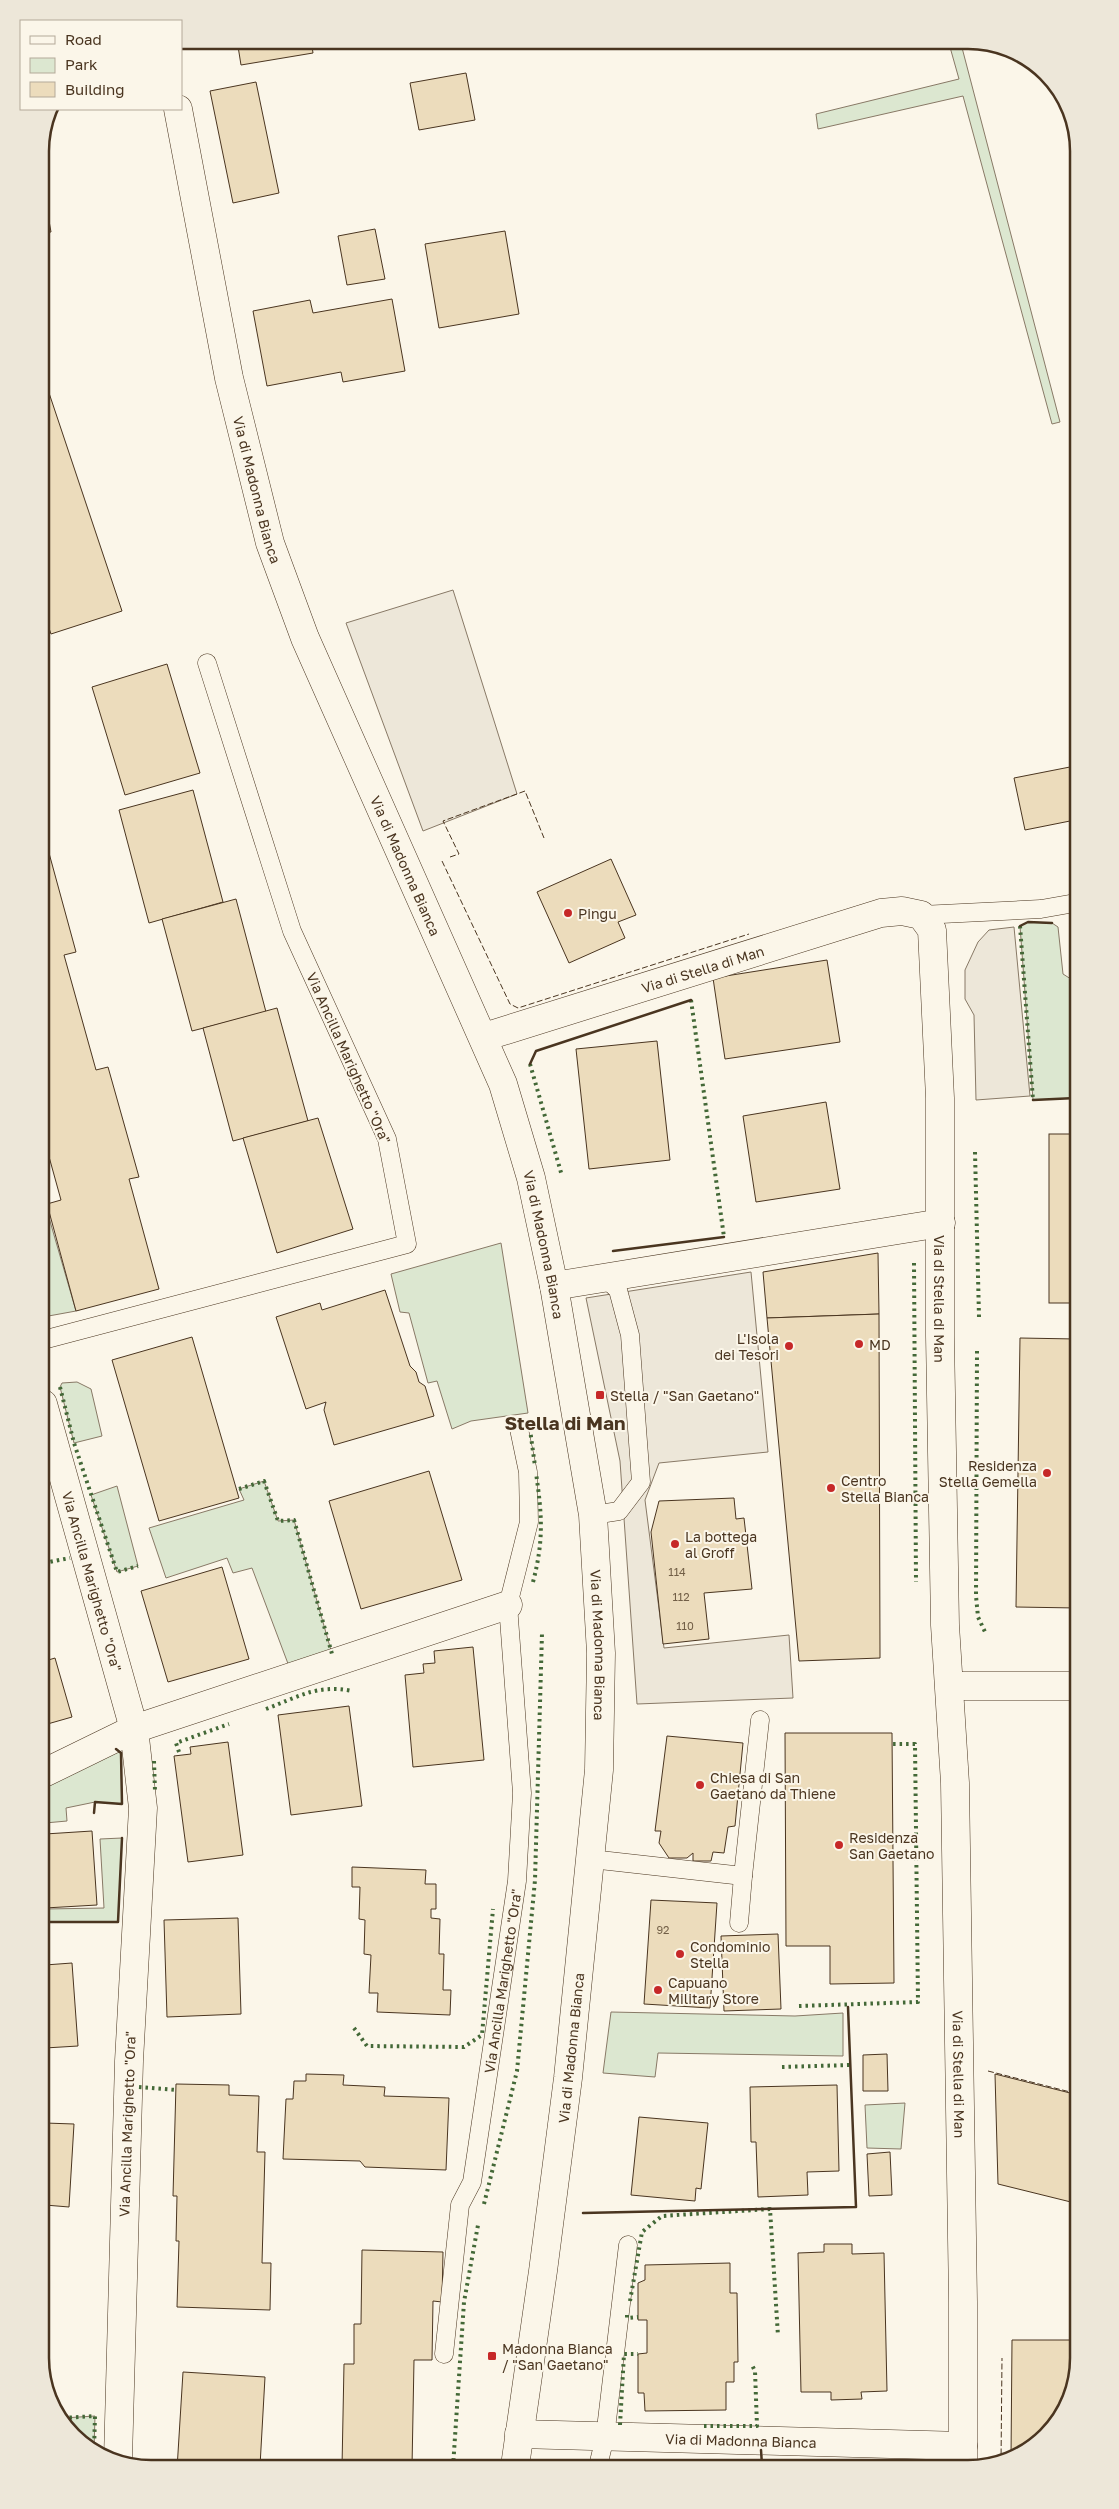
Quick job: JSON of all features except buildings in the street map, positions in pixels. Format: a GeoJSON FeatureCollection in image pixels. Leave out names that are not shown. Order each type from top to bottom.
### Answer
{"type":"FeatureCollection","features":[{"type":"Feature","properties":{"kind":"street","name":"Via di Madonna Bianca"},"geometry":{"type":"LineString","coordinates":[[178,110],[229,378],[270,542],[305,638],[484,1037],[503,1084],[531,1178],[554,1286],[593,1515],[601,1653],[599,1770],[568,2078],[544,2271],[515,2460]]}},
{"type":"Feature","properties":{"kind":"street","name":"Via di Stella di Man"},"geometry":{"type":"LineString","coordinates":[[484,1037],[881,913],[902,911],[921,915],[932,930],[940,1098],[945,1625],[955,1783],[963,2302],[963,2454]]}},
{"type":"Feature","properties":{"kind":"street"},"geometry":{"type":"LineString","coordinates":[[554,1286],[941,1223]]}},
{"type":"Feature","properties":{"kind":"street","name":"Via Ancilla Marighetto \"Ora\""},"geometry":{"type":"LineString","coordinates":[[49,1422],[134,1729],[143,1808],[129,2061],[118,2455]]}},
{"type":"Feature","properties":{"kind":"street"},"geometry":{"type":"LineString","coordinates":[[49,1771],[134,1729],[508,1605]]}},
{"type":"Feature","properties":{"kind":"street"},"geometry":{"type":"LineString","coordinates":[[950,1686],[1070,1686]]}},
{"type":"Feature","properties":{"kind":"street","name":"Via di Madonna Bianca"},"geometry":{"type":"LineString","coordinates":[[519,2434],[963,2454]]}},
{"type":"Feature","properties":{"kind":"lane","name":"Via Ancilla Marighetto \"Ora\""},"geometry":{"type":"LineString","coordinates":[[49,1338],[406,1244],[387,1139],[292,931],[207,663]]}},
{"type":"Feature","properties":{"kind":"lane","name":"Via di Stella di Man"},"geometry":{"type":"LineString","coordinates":[[921,915],[1041,909],[1070,904]]}},
{"type":"Feature","properties":{"kind":"lane"},"geometry":{"type":"LineString","coordinates":[[593,1515],[619,1511],[642,1482],[630,1335],[618,1290],[604,1277]]}},
{"type":"Feature","properties":{"kind":"lane","name":"Via Ancilla Marighetto \"Ora\""},"geometry":{"type":"LineString","coordinates":[[444,2354],[460,2206],[472,2182],[517,1881],[522,1793],[508,1605],[529,1522],[528,1472],[519,1429]]}},
{"type":"Feature","properties":{"kind":"lane"},"geometry":{"type":"LineString","coordinates":[[740,1923],[760,1720]]}},
{"type":"Feature","properties":{"kind":"lane"},"geometry":{"type":"LineString","coordinates":[[591,1859],[744,1876]]}},
{"type":"Feature","properties":{"kind":"lane"},"geometry":{"type":"LineString","coordinates":[[599,2460],[605,2437],[628,2245]]}},
{"type":"Feature","properties":{"kind":"green space"},"geometry":{"type":"Polygon","coordinates":[[[951,49],[962,49],[1060,422],[1052,424],[963,96],[818,129],[816,114],[959,79],[951,49]]]}},
{"type":"Feature","properties":{"kind":"green space"},"geometry":{"type":"Polygon","coordinates":[[[1028,922],[1052,923],[1058,927],[1063,974],[1070,978],[1070,1098],[1033,1100],[1020,926],[1028,922]]]}},
{"type":"Feature","properties":{"kind":"green space"},"geometry":{"type":"Polygon","coordinates":[[[49,1218],[76,1311],[49,1316],[49,1218]]]}},
{"type":"Feature","properties":{"kind":"green space"},"geometry":{"type":"Polygon","coordinates":[[[501,1243],[528,1413],[471,1421],[452,1429],[437,1381],[428,1383],[409,1313],[400,1312],[391,1274],[501,1243]]]}},
{"type":"Feature","properties":{"kind":"green space"},"geometry":{"type":"Polygon","coordinates":[[[77,1382],[91,1389],[102,1436],[74,1443],[60,1387],[62,1383],[77,1382]]]}},
{"type":"Feature","properties":{"kind":"green space"},"geometry":{"type":"Polygon","coordinates":[[[264,1481],[278,1521],[294,1520],[332,1654],[290,1669],[252,1568],[233,1573],[227,1558],[166,1578],[149,1528],[244,1500],[239,1489],[264,1481]]]}},
{"type":"Feature","properties":{"kind":"green space"},"geometry":{"type":"Polygon","coordinates":[[[117,1486],[138,1566],[117,1572],[91,1495],[117,1486]]]}},
{"type":"Feature","properties":{"kind":"green space"},"geometry":{"type":"Polygon","coordinates":[[[118,1750],[121,1753],[122,1804],[95,1802],[66,1808],[67,1821],[49,1823],[49,1780],[118,1750]]]}},
{"type":"Feature","properties":{"kind":"green space"},"geometry":{"type":"Polygon","coordinates":[[[122,1838],[118,1922],[49,1922],[49,1909],[104,1908],[100,1839],[122,1838]]]}},
{"type":"Feature","properties":{"kind":"green space"},"geometry":{"type":"Polygon","coordinates":[[[611,2012],[795,2016],[843,2013],[843,2056],[658,2053],[655,2077],[603,2073],[611,2012]]]}},
{"type":"Feature","properties":{"kind":"green space"},"geometry":{"type":"Polygon","coordinates":[[[905,2103],[901,2149],[867,2148],[865,2105],[905,2103]]]}},
{"type":"Feature","properties":{"kind":"green space"},"geometry":{"type":"Polygon","coordinates":[[[95,2416],[94,2443],[79,2430],[68,2418],[95,2416]]]}},
{"type":"Feature","properties":{"kind":"shaded area"},"geometry":{"type":"Polygon","coordinates":[[[453,590],[517,794],[423,831],[346,623],[453,590]]]}},
{"type":"Feature","properties":{"kind":"shaded area"},"geometry":{"type":"Polygon","coordinates":[[[1014,927],[1030,1096],[976,1100],[974,1015],[965,999],[965,970],[978,942],[989,930],[1014,927]]]}},
{"type":"Feature","properties":{"kind":"shaded area"},"geometry":{"type":"Polygon","coordinates":[[[751,1272],[768,1452],[659,1463],[645,1500],[664,1648],[789,1635],[793,1698],[637,1704],[620,1461],[586,1298],[751,1272]]]}},
{"type":"Feature","properties":{"kind":"hedge"},"geometry":{"type":"LineString","coordinates":[[1020,926],[1033,1100]]}},
{"type":"Feature","properties":{"kind":"hedge"},"geometry":{"type":"LineString","coordinates":[[691,1000],[724,1237]]}},
{"type":"Feature","properties":{"kind":"hedge"},"geometry":{"type":"LineString","coordinates":[[530,1064],[562,1176]]}},
{"type":"Feature","properties":{"kind":"hedge"},"geometry":{"type":"LineString","coordinates":[[975,1152],[979,1317]]}},
{"type":"Feature","properties":{"kind":"hedge"},"geometry":{"type":"LineString","coordinates":[[914,1263],[916,1582]]}},
{"type":"Feature","properties":{"kind":"hedge"},"geometry":{"type":"LineString","coordinates":[[977,1351],[976,1596],[978,1617],[986,1634]]}},
{"type":"Feature","properties":{"kind":"hedge"},"geometry":{"type":"LineString","coordinates":[[60,1387],[74,1443],[117,1572],[138,1566]]}},
{"type":"Feature","properties":{"kind":"hedge"},"geometry":{"type":"LineString","coordinates":[[529,1422],[535,1466]]}},
{"type":"Feature","properties":{"kind":"hedge"},"geometry":{"type":"LineString","coordinates":[[533,1582],[537,1567],[541,1528],[536,1473]]}},
{"type":"Feature","properties":{"kind":"hedge"},"geometry":{"type":"LineString","coordinates":[[239,1489],[264,1481],[278,1521],[294,1520],[332,1654]]}},
{"type":"Feature","properties":{"kind":"hedge"},"geometry":{"type":"LineString","coordinates":[[49,1562],[70,1558]]}},
{"type":"Feature","properties":{"kind":"hedge"},"geometry":{"type":"LineString","coordinates":[[484,2204],[517,2071],[535,1880],[542,1633]]}},
{"type":"Feature","properties":{"kind":"hedge"},"geometry":{"type":"LineString","coordinates":[[266,1709],[318,1690],[340,1689],[352,1691]]}},
{"type":"Feature","properties":{"kind":"hedge"},"geometry":{"type":"LineString","coordinates":[[179,1752],[176,1743],[229,1724]]}},
{"type":"Feature","properties":{"kind":"hedge"},"geometry":{"type":"LineString","coordinates":[[799,2006],[918,2002],[915,1744],[892,1744]]}},
{"type":"Feature","properties":{"kind":"hedge"},"geometry":{"type":"LineString","coordinates":[[154,1761],[155,1791]]}},
{"type":"Feature","properties":{"kind":"hedge"},"geometry":{"type":"LineString","coordinates":[[354,2028],[367,2046],[464,2047],[482,2035],[493,1909]]}},
{"type":"Feature","properties":{"kind":"hedge"},"geometry":{"type":"LineString","coordinates":[[782,2067],[850,2065]]}},
{"type":"Feature","properties":{"kind":"hedge"},"geometry":{"type":"LineString","coordinates":[[139,2087],[176,2090]]}},
{"type":"Feature","properties":{"kind":"hedge"},"geometry":{"type":"LineString","coordinates":[[630,2301],[642,2232],[662,2216],[770,2209],[778,2336]]}},
{"type":"Feature","properties":{"kind":"hedge"},"geometry":{"type":"LineString","coordinates":[[453,2460],[464,2302],[478,2225]]}},
{"type":"Feature","properties":{"kind":"hedge"},"geometry":{"type":"LineString","coordinates":[[627,2315],[627,2318],[638,2317]]}},
{"type":"Feature","properties":{"kind":"hedge"},"geometry":{"type":"LineString","coordinates":[[620,2425],[624,2354],[638,2354]]}},
{"type":"Feature","properties":{"kind":"hedge"},"geometry":{"type":"LineString","coordinates":[[704,2426],[757,2426],[755,2371],[752,2365]]}},
{"type":"Feature","properties":{"kind":"hedge"},"geometry":{"type":"LineString","coordinates":[[68,2418],[95,2416],[94,2443]]}},
{"type":"Feature","properties":{"kind":"fence"},"geometry":{"type":"LineString","coordinates":[[450,857],[459,854],[443,821],[525,791],[544,838]]}},
{"type":"Feature","properties":{"kind":"fence"},"geometry":{"type":"LineString","coordinates":[[442,861],[510,1004],[518,1008],[749,934]]}},
{"type":"Feature","properties":{"kind":"fence"},"geometry":{"type":"LineString","coordinates":[[988,2071],[1070,2092]]}},
{"type":"Feature","properties":{"kind":"fence"},"geometry":{"type":"LineString","coordinates":[[1001,2455],[1002,2358]]}},
{"type":"Feature","properties":{"kind":"wall"},"geometry":{"type":"LineString","coordinates":[[1020,926],[1028,922],[1052,923]]}},
{"type":"Feature","properties":{"kind":"wall"},"geometry":{"type":"LineString","coordinates":[[530,1064],[536,1051],[691,1000]]}},
{"type":"Feature","properties":{"kind":"wall"},"geometry":{"type":"LineString","coordinates":[[1033,1100],[1070,1098]]}},
{"type":"Feature","properties":{"kind":"wall"},"geometry":{"type":"LineString","coordinates":[[613,1251],[724,1237]]}},
{"type":"Feature","properties":{"kind":"wall"},"geometry":{"type":"LineString","coordinates":[[94,1813],[95,1802],[122,1804],[121,1753],[116,1749]]}},
{"type":"Feature","properties":{"kind":"wall"},"geometry":{"type":"LineString","coordinates":[[49,1922],[118,1922],[122,1838]]}},
{"type":"Feature","properties":{"kind":"wall"},"geometry":{"type":"LineString","coordinates":[[583,2213],[856,2207],[848,2007]]}},
{"type":"Feature","properties":{"kind":"wall"},"geometry":{"type":"LineString","coordinates":[[761,2450],[762,2460]]}},
{"type":"Feature","properties":{"kind":"place","name":"Pingu"},"geometry":{"type":"Point","coordinates":[568,913]}},
{"type":"Feature","properties":{"kind":"place","name":"MD"},"geometry":{"type":"Point","coordinates":[859,1344]}},
{"type":"Feature","properties":{"kind":"place","name":"L'Isola dei Tesori"},"geometry":{"type":"Point","coordinates":[789,1346]}},
{"type":"Feature","properties":{"kind":"place","name":"Stella / \"San Gaetano\""},"geometry":{"type":"Point","coordinates":[600,1395]}},
{"type":"Feature","properties":{"kind":"place","name":"Residenza Stella Gemella"},"geometry":{"type":"Point","coordinates":[1047,1473]}},
{"type":"Feature","properties":{"kind":"place","name":"Centro Stella Bianca"},"geometry":{"type":"Point","coordinates":[831,1488]}},
{"type":"Feature","properties":{"kind":"place","name":"La bottega al Groff"},"geometry":{"type":"Point","coordinates":[675,1544]}},
{"type":"Feature","properties":{"kind":"place","name":"Chiesa di San Gaetano da Thiene"},"geometry":{"type":"Point","coordinates":[700,1785]}},
{"type":"Feature","properties":{"kind":"place","name":"Residenza San Gaetano"},"geometry":{"type":"Point","coordinates":[839,1845]}},
{"type":"Feature","properties":{"kind":"place","name":"Condominio Stella"},"geometry":{"type":"Point","coordinates":[680,1954]}},
{"type":"Feature","properties":{"kind":"place","name":"Capuano Military Store"},"geometry":{"type":"Point","coordinates":[658,1990]}},
{"type":"Feature","properties":{"kind":"place","name":"Madonna Bianca / \"San Gaetano\""},"geometry":{"type":"Point","coordinates":[492,2356]}},
{"type":"Feature","properties":{"kind":"district","name":"Stella di Man"},"geometry":{"type":"Point","coordinates":[565,1422]}}]}
